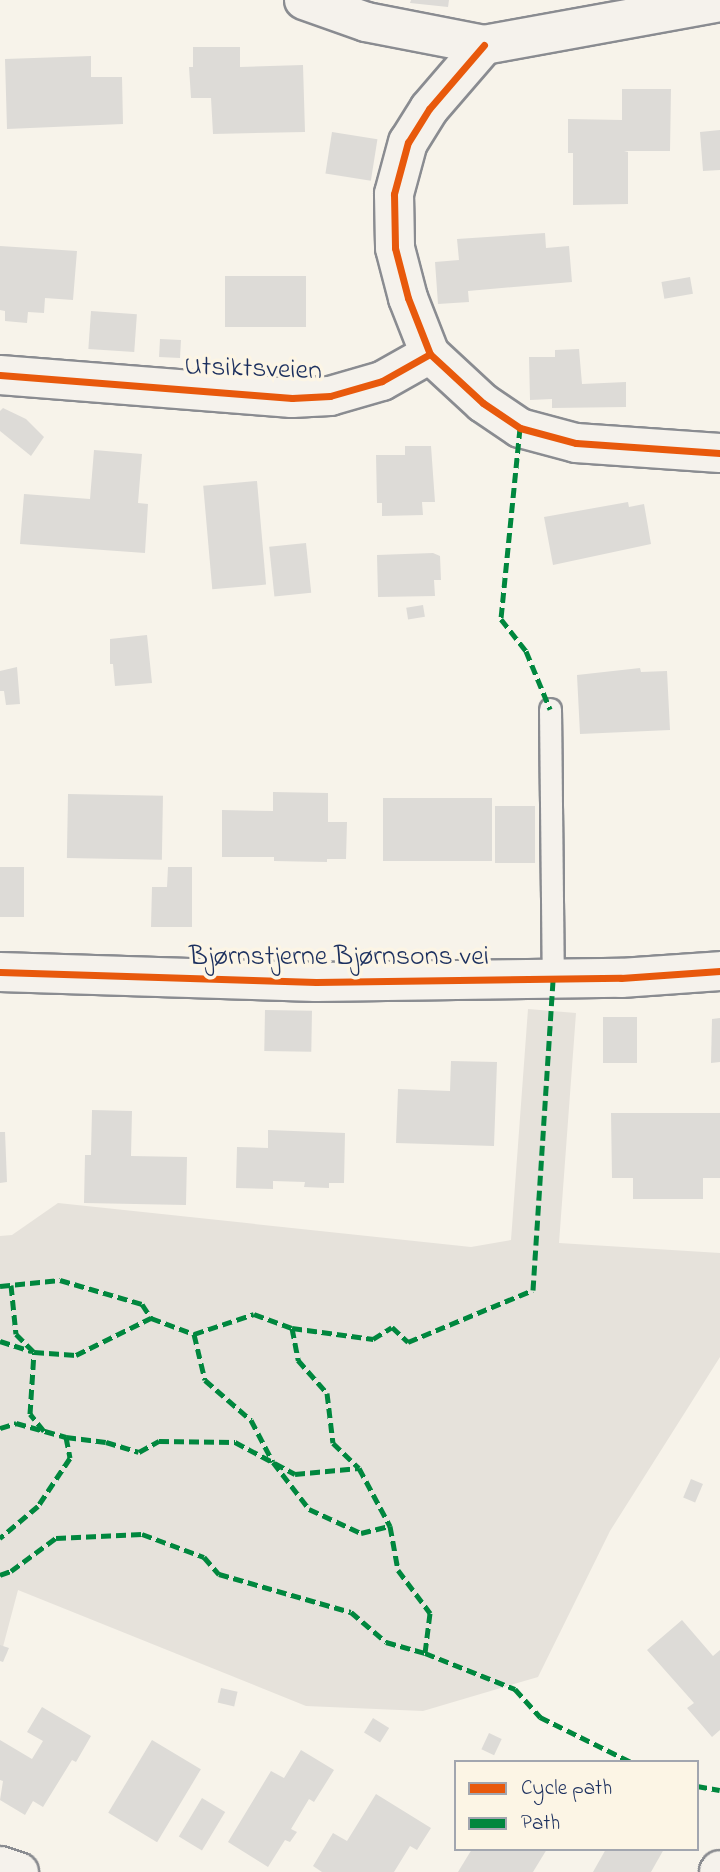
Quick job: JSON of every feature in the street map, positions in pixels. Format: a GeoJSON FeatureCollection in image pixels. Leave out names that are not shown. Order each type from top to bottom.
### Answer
{"type":"FeatureCollection","features":[{"type":"Feature","properties":{"kind":"street"},"geometry":{"type":"LineString","coordinates":[[304,0],[366,22],[484,45],[720,2]]}},
{"type":"Feature","properties":{"kind":"street"},"geometry":{"type":"LineString","coordinates":[[484,45],[429,109],[408,142],[394,194],[395,248],[408,298],[430,354],[483,403],[520,428],[576,443],[720,453]]}},
{"type":"Feature","properties":{"kind":"street","name":"Utsiktsveien"},"geometry":{"type":"LineString","coordinates":[[0,375],[292,398],[330,396],[382,381],[430,354]]}},
{"type":"Feature","properties":{"kind":"street","name":"Bjørnstjerne Bjørnsons vei"},"geometry":{"type":"LineString","coordinates":[[0,972],[316,982],[553,979],[720,971]]}},
{"type":"Feature","properties":{"kind":"street"},"geometry":{"type":"LineString","coordinates":[[0,1866],[19,1872]]}},
{"type":"Feature","properties":{"kind":"lane"},"geometry":{"type":"LineString","coordinates":[[550,709],[553,979]]}},
{"type":"Feature","properties":{"kind":"shaded area"},"geometry":{"type":"Polygon","coordinates":[[[528,1009],[576,1013],[559,1243],[720,1253],[720,1357],[610,1531],[538,1677],[423,1711],[306,1706],[18,1590],[0,1658],[0,1236],[12,1235],[58,1203],[471,1247],[511,1240],[528,1009]]]}},
{"type":"Feature","properties":{"kind":"building"},"geometry":{"type":"Polygon","coordinates":[[[411,0],[449,0],[448,7],[410,3],[411,0]]]}},
{"type":"Feature","properties":{"kind":"building"},"geometry":{"type":"Polygon","coordinates":[[[193,47],[240,47],[240,67],[303,65],[305,132],[213,134],[211,98],[191,98],[189,67],[193,67],[193,47]]]}},
{"type":"Feature","properties":{"kind":"building"},"geometry":{"type":"Polygon","coordinates":[[[91,56],[91,77],[122,77],[123,124],[7,129],[5,59],[91,56]]]}},
{"type":"Feature","properties":{"kind":"building"},"geometry":{"type":"Polygon","coordinates":[[[622,89],[671,89],[670,151],[624,151],[628,152],[628,204],[573,205],[573,153],[568,153],[568,119],[622,120],[622,89]]]}},
{"type":"Feature","properties":{"kind":"building"},"geometry":{"type":"Polygon","coordinates":[[[720,130],[720,170],[703,171],[700,132],[720,130]]]}},
{"type":"Feature","properties":{"kind":"building"},"geometry":{"type":"Polygon","coordinates":[[[332,132],[377,139],[371,181],[325,173],[332,132]]]}},
{"type":"Feature","properties":{"kind":"building"},"geometry":{"type":"Polygon","coordinates":[[[545,233],[546,248],[569,246],[572,282],[468,291],[469,302],[438,304],[435,262],[459,260],[457,239],[545,233]]]}},
{"type":"Feature","properties":{"kind":"building"},"geometry":{"type":"Polygon","coordinates":[[[0,246],[77,251],[73,300],[45,298],[44,313],[28,312],[27,323],[5,321],[5,311],[0,310],[0,246]]]}},
{"type":"Feature","properties":{"kind":"building"},"geometry":{"type":"Polygon","coordinates":[[[225,276],[306,276],[306,327],[225,327],[225,276]]]}},
{"type":"Feature","properties":{"kind":"building"},"geometry":{"type":"Polygon","coordinates":[[[690,277],[693,294],[664,299],[661,282],[690,277]]]}},
{"type":"Feature","properties":{"kind":"building"},"geometry":{"type":"Polygon","coordinates":[[[91,311],[137,314],[134,352],[88,349],[91,311]]]}},
{"type":"Feature","properties":{"kind":"building"},"geometry":{"type":"Polygon","coordinates":[[[160,339],[181,340],[180,358],[159,357],[160,339]]]}},
{"type":"Feature","properties":{"kind":"building"},"geometry":{"type":"Polygon","coordinates":[[[579,349],[582,384],[626,382],[626,407],[552,408],[552,399],[530,400],[529,357],[555,357],[555,350],[579,349]]]}},
{"type":"Feature","properties":{"kind":"building"},"geometry":{"type":"Polygon","coordinates":[[[3,408],[26,419],[44,437],[31,456],[0,431],[0,411],[3,408]]]}},
{"type":"Feature","properties":{"kind":"building"},"geometry":{"type":"Polygon","coordinates":[[[405,446],[431,446],[435,502],[422,502],[423,515],[382,516],[382,503],[377,503],[376,455],[405,455],[405,446]]]}},
{"type":"Feature","properties":{"kind":"building"},"geometry":{"type":"Polygon","coordinates":[[[94,450],[142,454],[138,503],[148,504],[145,553],[20,544],[24,494],[90,499],[94,450]]]}},
{"type":"Feature","properties":{"kind":"building"},"geometry":{"type":"Polygon","coordinates":[[[257,481],[266,585],[212,589],[203,486],[257,481]]]}},
{"type":"Feature","properties":{"kind":"building"},"geometry":{"type":"Polygon","coordinates":[[[628,502],[629,507],[644,504],[651,544],[553,565],[544,517],[628,502]]]}},
{"type":"Feature","properties":{"kind":"building"},"geometry":{"type":"Polygon","coordinates":[[[306,543],[311,593],[274,597],[269,547],[306,543]]]}},
{"type":"Feature","properties":{"kind":"building"},"geometry":{"type":"Polygon","coordinates":[[[433,553],[440,556],[441,580],[434,580],[435,596],[378,597],[377,555],[433,553]]]}},
{"type":"Feature","properties":{"kind":"building"},"geometry":{"type":"Polygon","coordinates":[[[423,605],[425,617],[408,620],[406,608],[423,605]]]}},
{"type":"Feature","properties":{"kind":"building"},"geometry":{"type":"Polygon","coordinates":[[[147,635],[152,683],[115,686],[113,664],[110,664],[110,639],[147,635]]]}},
{"type":"Feature","properties":{"kind":"building"},"geometry":{"type":"Polygon","coordinates":[[[17,667],[20,704],[6,705],[4,691],[0,691],[0,671],[17,667]]]}},
{"type":"Feature","properties":{"kind":"building"},"geometry":{"type":"Polygon","coordinates":[[[640,668],[641,672],[667,671],[670,730],[580,734],[577,675],[640,668]]]}},
{"type":"Feature","properties":{"kind":"building"},"geometry":{"type":"Polygon","coordinates":[[[273,792],[328,793],[328,822],[347,822],[346,859],[327,859],[327,862],[274,861],[274,857],[222,857],[222,810],[273,811],[273,792]]]}},
{"type":"Feature","properties":{"kind":"building"},"geometry":{"type":"Polygon","coordinates":[[[68,794],[163,796],[162,860],[67,858],[68,794]]]}},
{"type":"Feature","properties":{"kind":"building"},"geometry":{"type":"Polygon","coordinates":[[[383,798],[492,798],[492,861],[383,861],[383,798]]]}},
{"type":"Feature","properties":{"kind":"building"},"geometry":{"type":"Polygon","coordinates":[[[495,806],[535,806],[535,863],[495,863],[495,806]]]}},
{"type":"Feature","properties":{"kind":"building"},"geometry":{"type":"Polygon","coordinates":[[[0,867],[24,867],[24,917],[0,917],[0,867]]]}},
{"type":"Feature","properties":{"kind":"building"},"geometry":{"type":"Polygon","coordinates":[[[168,867],[192,867],[192,927],[151,927],[152,887],[167,887],[168,867]]]}},
{"type":"Feature","properties":{"kind":"building"},"geometry":{"type":"Polygon","coordinates":[[[265,1010],[312,1011],[311,1052],[264,1051],[265,1010]]]}},
{"type":"Feature","properties":{"kind":"building"},"geometry":{"type":"Polygon","coordinates":[[[603,1017],[637,1017],[637,1063],[603,1063],[603,1017]]]}},
{"type":"Feature","properties":{"kind":"building"},"geometry":{"type":"Polygon","coordinates":[[[720,1018],[720,1062],[711,1063],[712,1019],[720,1018]]]}},
{"type":"Feature","properties":{"kind":"building"},"geometry":{"type":"Polygon","coordinates":[[[451,1061],[497,1062],[494,1146],[396,1143],[398,1089],[450,1091],[451,1061]]]}},
{"type":"Feature","properties":{"kind":"building"},"geometry":{"type":"Polygon","coordinates":[[[92,1110],[132,1111],[131,1156],[187,1157],[186,1205],[84,1203],[85,1155],[91,1155],[92,1110]]]}},
{"type":"Feature","properties":{"kind":"building"},"geometry":{"type":"Polygon","coordinates":[[[611,1113],[720,1113],[720,1178],[703,1178],[703,1199],[633,1199],[633,1178],[612,1178],[611,1113]]]}},
{"type":"Feature","properties":{"kind":"building"},"geometry":{"type":"Polygon","coordinates":[[[268,1130],[345,1133],[344,1183],[329,1183],[329,1188],[304,1187],[305,1182],[273,1181],[273,1189],[236,1188],[237,1147],[268,1148],[268,1130]]]}},
{"type":"Feature","properties":{"kind":"building"},"geometry":{"type":"Polygon","coordinates":[[[0,1132],[5,1132],[7,1182],[0,1183],[0,1132]]]}},
{"type":"Feature","properties":{"kind":"building"},"geometry":{"type":"Polygon","coordinates":[[[691,1479],[703,1484],[695,1502],[683,1497],[691,1479]]]}},
{"type":"Feature","properties":{"kind":"building"},"geometry":{"type":"Polygon","coordinates":[[[682,1620],[713,1656],[720,1650],[720,1730],[712,1737],[687,1708],[694,1703],[647,1650],[682,1620]]]}},
{"type":"Feature","properties":{"kind":"building"},"geometry":{"type":"Polygon","coordinates":[[[0,1645],[9,1648],[3,1662],[0,1661],[0,1645]]]}},
{"type":"Feature","properties":{"kind":"building"},"geometry":{"type":"Polygon","coordinates":[[[221,1688],[238,1692],[234,1706],[218,1703],[221,1688]]]}},
{"type":"Feature","properties":{"kind":"building"},"geometry":{"type":"Polygon","coordinates":[[[42,1707],[91,1736],[76,1762],[72,1760],[43,1807],[33,1801],[25,1815],[0,1800],[3,1781],[0,1780],[0,1740],[32,1759],[43,1741],[27,1732],[42,1707]]]}},
{"type":"Feature","properties":{"kind":"building"},"geometry":{"type":"Polygon","coordinates":[[[373,1718],[389,1728],[380,1742],[364,1732],[373,1718]]]}},
{"type":"Feature","properties":{"kind":"building"},"geometry":{"type":"Polygon","coordinates":[[[489,1733],[502,1739],[494,1755],[481,1749],[489,1733]]]}},
{"type":"Feature","properties":{"kind":"building"},"geometry":{"type":"Polygon","coordinates":[[[152,1740],[201,1769],[157,1842],[108,1813],[152,1740]]]}},
{"type":"Feature","properties":{"kind":"building"},"geometry":{"type":"Polygon","coordinates":[[[301,1750],[334,1770],[314,1802],[309,1799],[291,1829],[297,1832],[290,1842],[285,1840],[268,1867],[228,1842],[271,1771],[284,1778],[301,1750]]]}},
{"type":"Feature","properties":{"kind":"building"},"geometry":{"type":"Polygon","coordinates":[[[376,1794],[431,1828],[417,1850],[410,1846],[394,1872],[322,1872],[313,1866],[333,1833],[347,1841],[376,1794]]]}},
{"type":"Feature","properties":{"kind":"building"},"geometry":{"type":"Polygon","coordinates":[[[202,1798],[225,1812],[202,1850],[179,1837],[202,1798]]]}},
{"type":"Feature","properties":{"kind":"building"},"geometry":{"type":"Polygon","coordinates":[[[471,1851],[546,1851],[533,1872],[458,1872],[471,1851]]]}},
{"type":"Feature","properties":{"kind":"building"},"geometry":{"type":"Polygon","coordinates":[[[605,1851],[663,1851],[651,1872],[593,1872],[605,1851]]]}},
{"type":"Feature","properties":{"kind":"marked path"},"geometry":{"type":"LineString","coordinates":[[520,428],[501,619],[526,651],[550,709]]}},
{"type":"Feature","properties":{"kind":"marked path"},"geometry":{"type":"LineString","coordinates":[[292,1328],[373,1339],[392,1327],[408,1342],[533,1290],[553,979]]}},
{"type":"Feature","properties":{"kind":"marked path"},"geometry":{"type":"LineString","coordinates":[[0,1286],[60,1280],[142,1304],[151,1318]]}},
{"type":"Feature","properties":{"kind":"marked path"},"geometry":{"type":"LineString","coordinates":[[11,1285],[16,1334],[34,1352]]}},
{"type":"Feature","properties":{"kind":"marked path"},"geometry":{"type":"LineString","coordinates":[[194,1334],[254,1314],[292,1328],[298,1360],[327,1393],[333,1443],[359,1468]]}},
{"type":"Feature","properties":{"kind":"marked path"},"geometry":{"type":"LineString","coordinates":[[44,1431],[30,1414],[34,1352],[76,1355],[151,1318],[194,1334],[205,1380],[251,1420],[273,1462],[309,1509],[361,1533],[390,1526]]}},
{"type":"Feature","properties":{"kind":"marked path"},"geometry":{"type":"LineString","coordinates":[[0,1341],[31,1351]]}},
{"type":"Feature","properties":{"kind":"marked path"},"geometry":{"type":"LineString","coordinates":[[0,1428],[16,1423],[66,1437],[70,1458],[38,1506],[0,1538]]}},
{"type":"Feature","properties":{"kind":"marked path"},"geometry":{"type":"LineString","coordinates":[[66,1437],[106,1442],[139,1452],[159,1441],[235,1442],[295,1474],[359,1468],[390,1526],[398,1570],[430,1613],[425,1653]]}},
{"type":"Feature","properties":{"kind":"marked path"},"geometry":{"type":"LineString","coordinates":[[0,1575],[11,1571],[56,1538],[142,1534],[204,1557],[219,1574],[351,1612],[386,1642],[425,1653],[515,1689],[540,1717],[627,1760]]}},
{"type":"Feature","properties":{"kind":"marked path"},"geometry":{"type":"LineString","coordinates":[[699,1786],[720,1790]]}},
{"type":"Feature","properties":{"kind":"cycle path"},"geometry":{"type":"LineString","coordinates":[[484,45],[429,109],[408,142],[394,194],[395,248],[408,298],[430,354],[483,403],[520,428],[576,443],[720,453]]}},
{"type":"Feature","properties":{"kind":"cycle path"},"geometry":{"type":"LineString","coordinates":[[0,375],[292,398],[330,396],[382,381],[430,354]]}},
{"type":"Feature","properties":{"kind":"cycle path"},"geometry":{"type":"LineString","coordinates":[[0,972],[316,982],[621,978],[720,971]]}}]}
